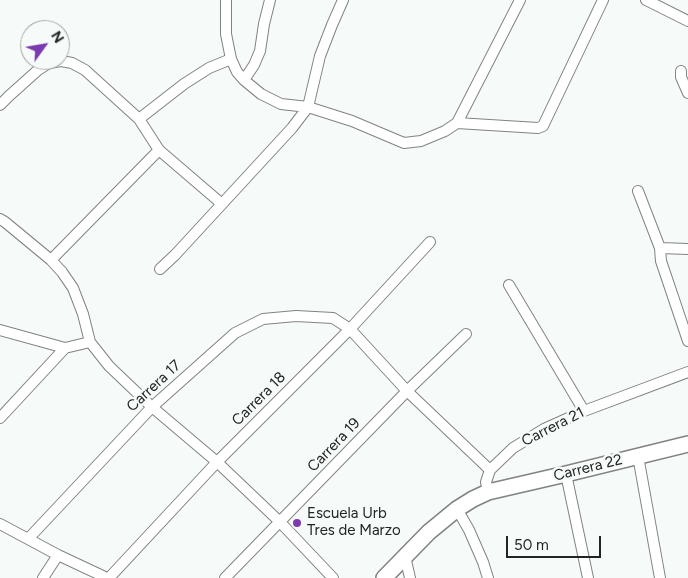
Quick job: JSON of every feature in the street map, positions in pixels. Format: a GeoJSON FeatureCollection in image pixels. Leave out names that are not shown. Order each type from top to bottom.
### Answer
{"type":"FeatureCollection","features":[{"type":"Feature","properties":{"kind":"street"},"geometry":{"type":"LineString","coordinates":[[226,0],[226,34],[231,59],[237,72],[261,94],[281,104],[308,107],[352,121],[404,143],[421,141],[445,131],[457,123],[520,0]]}},
{"type":"Feature","properties":{"kind":"street"},"geometry":{"type":"LineString","coordinates":[[244,80],[254,65],[260,51],[270,0]]}},
{"type":"Feature","properties":{"kind":"street"},"geometry":{"type":"LineString","coordinates":[[160,269],[292,128],[308,107],[320,56],[343,0]]}},
{"type":"Feature","properties":{"kind":"street"},"geometry":{"type":"LineString","coordinates":[[457,123],[538,128],[543,126],[603,0]]}},
{"type":"Feature","properties":{"kind":"street"},"geometry":{"type":"LineString","coordinates":[[646,0],[688,21]]}},
{"type":"Feature","properties":{"kind":"street"},"geometry":{"type":"LineString","coordinates":[[139,119],[184,84],[209,68],[231,59]]}},
{"type":"Feature","properties":{"kind":"street"},"geometry":{"type":"LineString","coordinates":[[0,105],[38,70],[49,63],[61,61],[72,63],[84,70],[139,119],[159,150],[222,204]]}},
{"type":"Feature","properties":{"kind":"street"},"geometry":{"type":"LineString","coordinates":[[681,71],[681,77],[688,94]]}},
{"type":"Feature","properties":{"kind":"street"},"geometry":{"type":"LineString","coordinates":[[52,260],[159,150]]}},
{"type":"Feature","properties":{"kind":"street"},"geometry":{"type":"LineString","coordinates":[[638,191],[660,248],[661,261],[688,341]]}},
{"type":"Feature","properties":{"kind":"street"},"geometry":{"type":"LineString","coordinates":[[0,219],[52,260],[62,272],[73,288],[83,314],[90,342],[109,366],[152,407],[217,462],[280,522],[333,578]]}},
{"type":"Feature","properties":{"kind":"street","name":"Carrera 18"},"geometry":{"type":"LineString","coordinates":[[108,578],[217,462],[350,329],[430,242]]}},
{"type":"Feature","properties":{"kind":"street"},"geometry":{"type":"LineString","coordinates":[[660,248],[688,249]]}},
{"type":"Feature","properties":{"kind":"street"},"geometry":{"type":"LineString","coordinates":[[509,284],[584,411]]}},
{"type":"Feature","properties":{"kind":"street","name":"Carrera 17"},"geometry":{"type":"LineString","coordinates":[[28,539],[152,407],[234,333],[263,320],[296,316],[333,318],[350,329]]}},
{"type":"Feature","properties":{"kind":"street"},"geometry":{"type":"LineString","coordinates":[[350,329],[407,391],[490,470],[486,482],[488,492],[457,509],[429,532],[384,578]]}},
{"type":"Feature","properties":{"kind":"street"},"geometry":{"type":"LineString","coordinates":[[0,330],[65,348],[90,342]]}},
{"type":"Feature","properties":{"kind":"street","name":"Carrera 19"},"geometry":{"type":"LineString","coordinates":[[225,578],[407,391],[466,334]]}},
{"type":"Feature","properties":{"kind":"street"},"geometry":{"type":"LineString","coordinates":[[0,418],[65,348]]}},
{"type":"Feature","properties":{"kind":"street","name":"Carrera 21"},"geometry":{"type":"LineString","coordinates":[[490,470],[513,448],[544,429],[584,411],[688,372]]}},
{"type":"Feature","properties":{"kind":"street","name":"Carrera 22"},"geometry":{"type":"LineString","coordinates":[[488,492],[688,444]]}},
{"type":"Feature","properties":{"kind":"street"},"geometry":{"type":"LineString","coordinates":[[638,456],[660,578]]}},
{"type":"Feature","properties":{"kind":"street"},"geometry":{"type":"LineString","coordinates":[[566,474],[588,578]]}},
{"type":"Feature","properties":{"kind":"street"},"geometry":{"type":"LineString","coordinates":[[457,509],[469,530],[488,578]]}},
{"type":"Feature","properties":{"kind":"street"},"geometry":{"type":"LineString","coordinates":[[0,524],[58,555],[108,578]]}},
{"type":"Feature","properties":{"kind":"street"},"geometry":{"type":"LineString","coordinates":[[43,578],[58,555]]}},
{"type":"Feature","properties":{"kind":"street"},"geometry":{"type":"LineString","coordinates":[[405,556],[410,578]]}},
{"type":"Feature","properties":{"kind":"place","name":"Escuela Urb Tres de Marzo"},"geometry":{"type":"Point","coordinates":[297,523]}}]}
